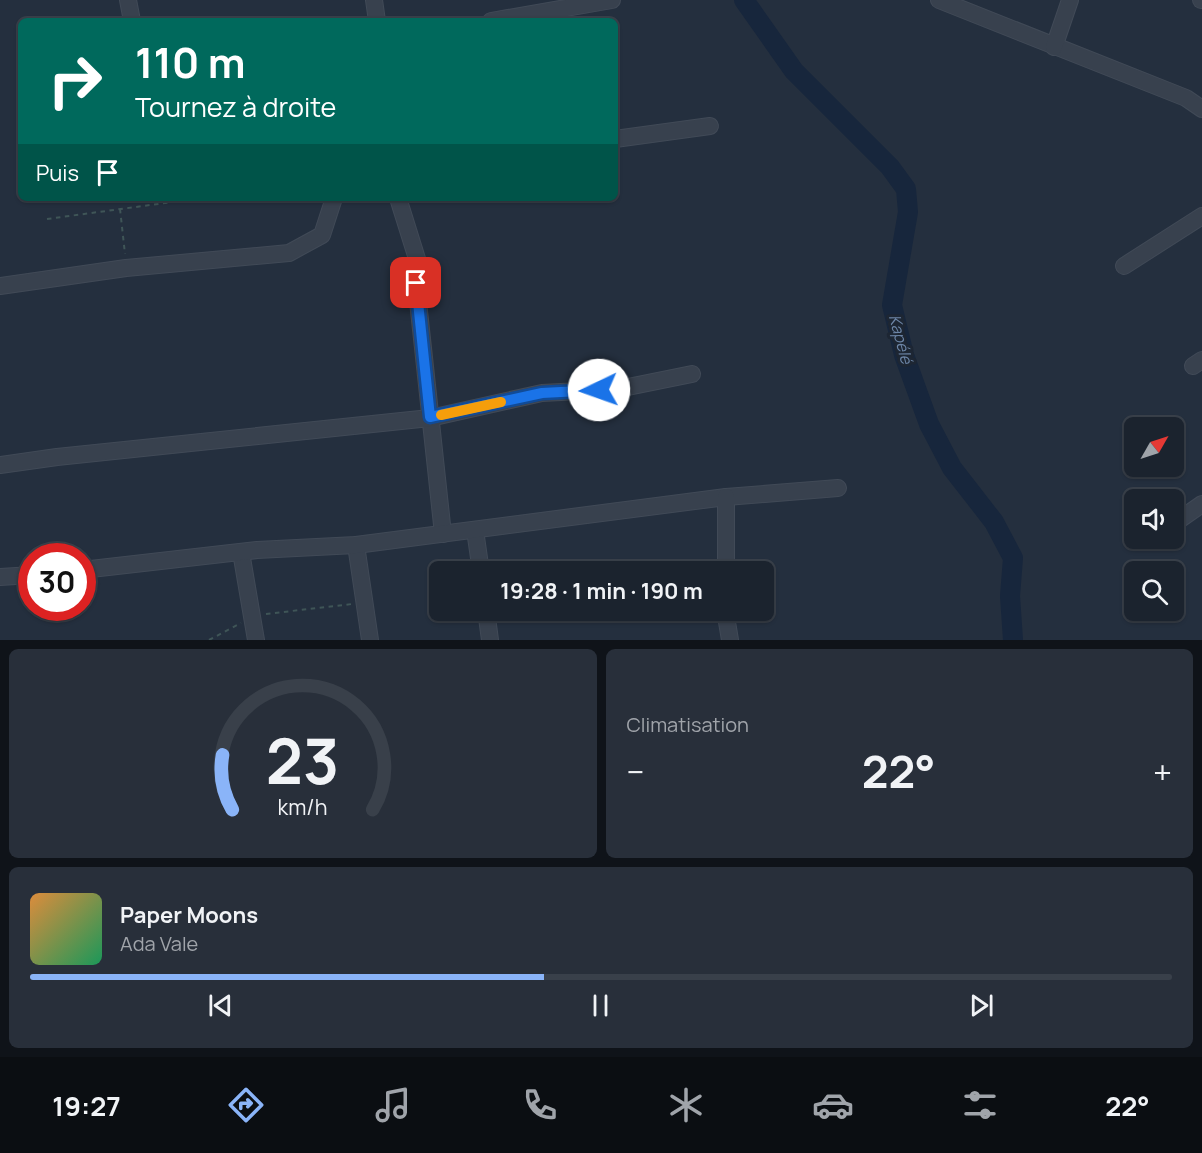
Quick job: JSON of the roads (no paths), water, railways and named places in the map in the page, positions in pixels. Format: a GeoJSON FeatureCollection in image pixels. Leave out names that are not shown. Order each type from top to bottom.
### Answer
{"type":"FeatureCollection","features":[{"type":"Feature","properties":{"kind":"street"},"geometry":{"type":"LineString","coordinates":[[128,0],[131,18]]}},
{"type":"Feature","properties":{"kind":"street"},"geometry":{"type":"LineString","coordinates":[[374,0],[377,18]]}},
{"type":"Feature","properties":{"kind":"street"},"geometry":{"type":"LineString","coordinates":[[508,18],[612,0]]}},
{"type":"Feature","properties":{"kind":"street"},"geometry":{"type":"LineString","coordinates":[[939,0],[1186,98],[1202,109]]}},
{"type":"Feature","properties":{"kind":"street"},"geometry":{"type":"LineString","coordinates":[[1054,47],[1070,0]]}},
{"type":"Feature","properties":{"kind":"street"},"geometry":{"type":"LineString","coordinates":[[618,139],[710,126]]}},
{"type":"Feature","properties":{"kind":"street"},"geometry":{"type":"LineString","coordinates":[[0,286],[126,268],[289,253],[322,235],[333,201]]}},
{"type":"Feature","properties":{"kind":"street"},"geometry":{"type":"LineString","coordinates":[[399,201],[418,262],[416,283],[443,534]]}},
{"type":"Feature","properties":{"kind":"street"},"geometry":{"type":"LineString","coordinates":[[1124,266],[1202,216]]}},
{"type":"Feature","properties":{"kind":"street"},"geometry":{"type":"LineString","coordinates":[[0,465],[430,417],[542,393],[618,390],[692,374]]}},
{"type":"Feature","properties":{"kind":"street"},"geometry":{"type":"LineString","coordinates":[[96,568],[241,552],[356,545],[726,497],[838,488]]}},
{"type":"Feature","properties":{"kind":"street"},"geometry":{"type":"LineString","coordinates":[[726,497],[726,561]]}},
{"type":"Feature","properties":{"kind":"street"},"geometry":{"type":"LineString","coordinates":[[1184,517],[1202,504]]}},
{"type":"Feature","properties":{"kind":"street"},"geometry":{"type":"LineString","coordinates":[[475,530],[479,561]]}},
{"type":"Feature","properties":{"kind":"street"},"geometry":{"type":"LineString","coordinates":[[356,545],[370,640]]}},
{"type":"Feature","properties":{"kind":"street"},"geometry":{"type":"LineString","coordinates":[[241,552],[256,640]]}},
{"type":"Feature","properties":{"kind":"street"},"geometry":{"type":"LineString","coordinates":[[0,577],[18,575]]}},
{"type":"Feature","properties":{"kind":"street"},"geometry":{"type":"LineString","coordinates":[[487,621],[490,640]]}},
{"type":"Feature","properties":{"kind":"street"},"geometry":{"type":"LineString","coordinates":[[721,640],[724,621]]}},
{"type":"Feature","properties":{"kind":"street"},"geometry":{"type":"LineString","coordinates":[[727,621],[730,640]]}},
{"type":"Feature","properties":{"kind":"waterway","name":"Kapélé"},"geometry":{"type":"LineString","coordinates":[[744,0],[794,71],[890,167],[906,189],[908,212],[892,305],[904,355],[929,424],[952,468],[994,522],[1013,558],[1010,596],[1013,640]]}}]}
